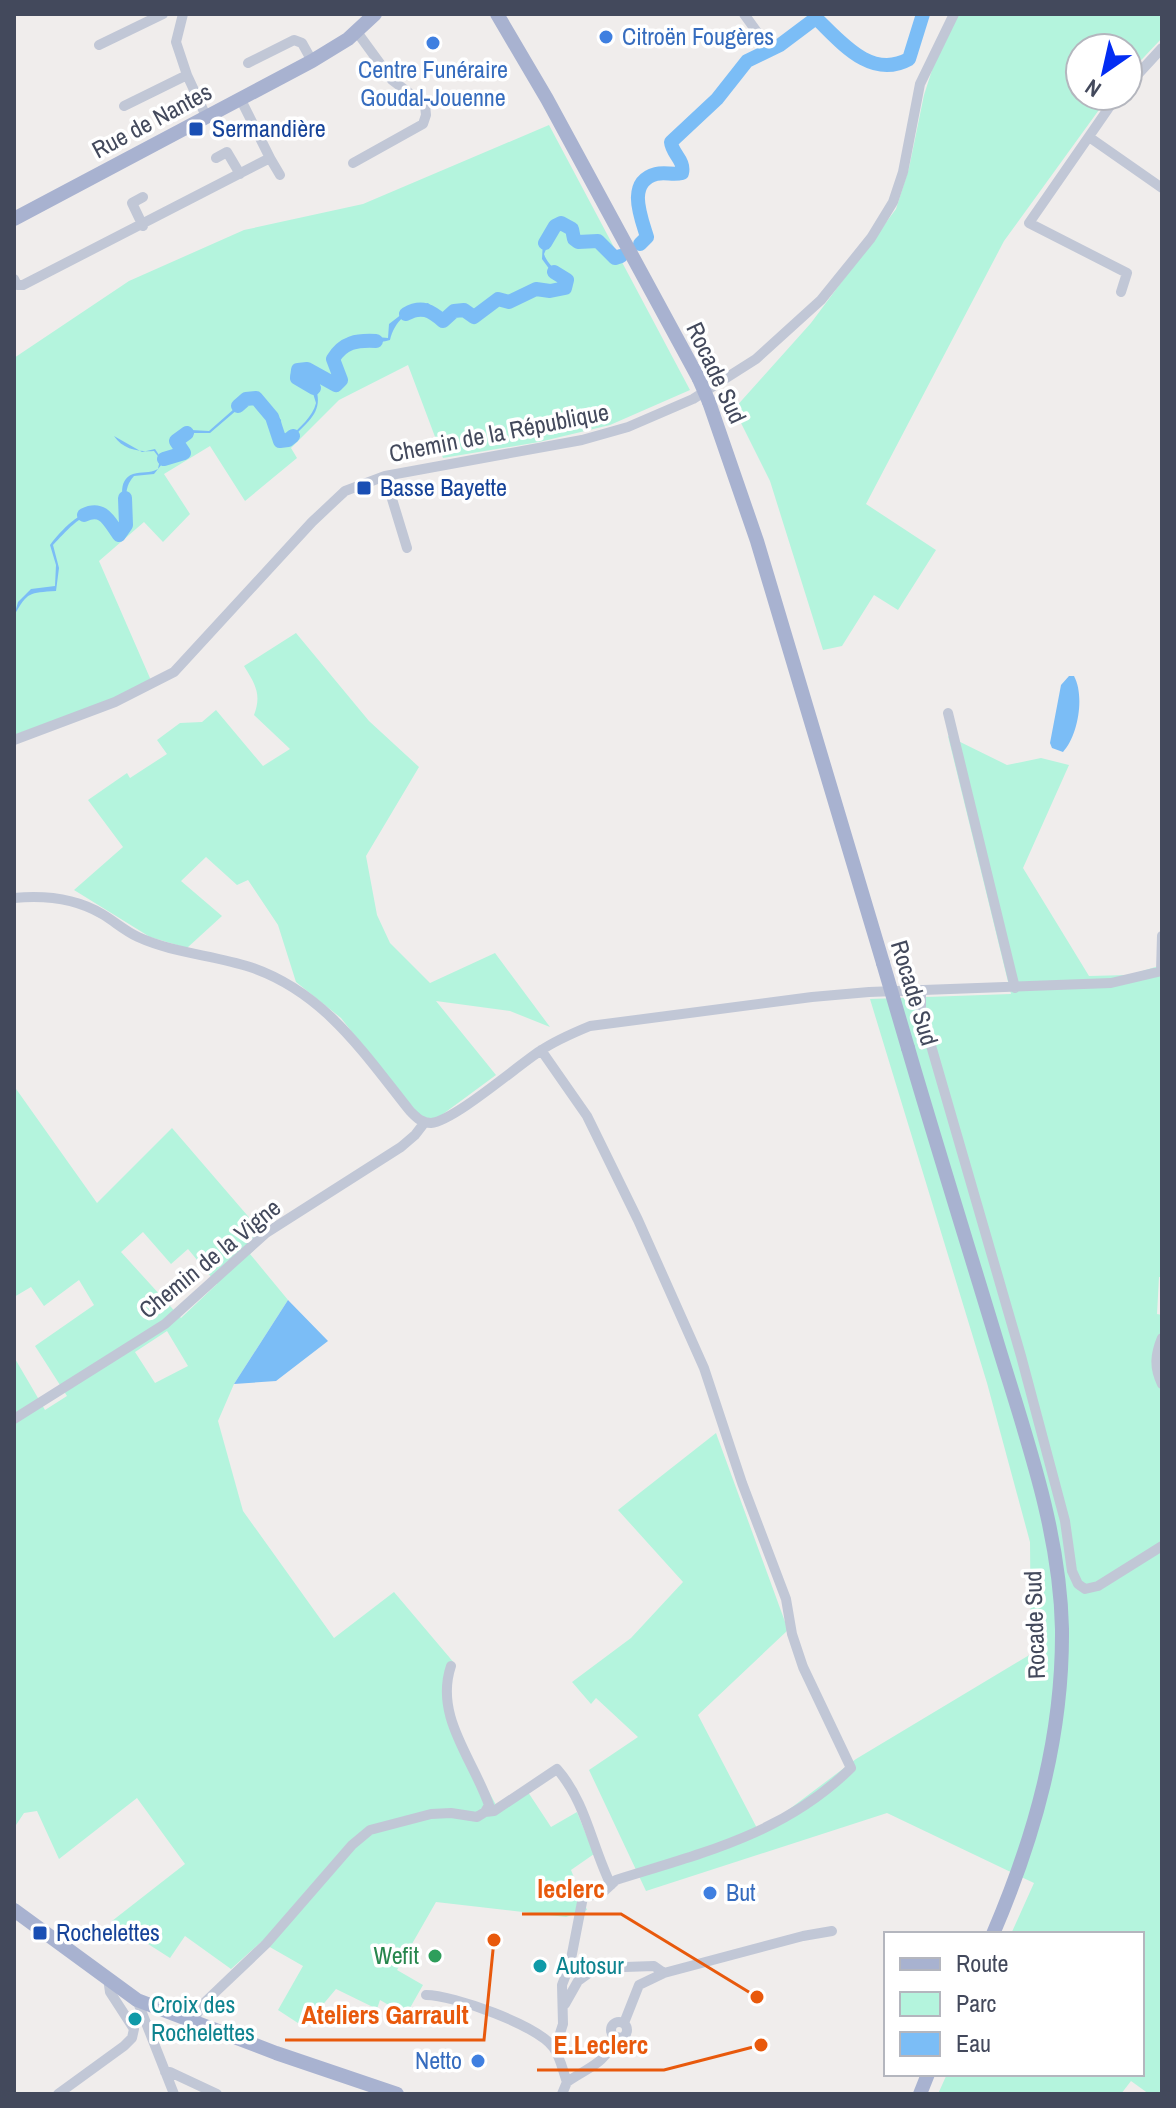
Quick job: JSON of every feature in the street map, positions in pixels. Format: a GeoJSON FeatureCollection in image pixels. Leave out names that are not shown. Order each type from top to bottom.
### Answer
{"type":"FeatureCollection","features":[{"type":"Feature","properties":{"kind":"main road","name":"Rue de Nantes"},"geometry":{"type":"LineString","coordinates":[[14,219],[312,61],[366,23],[387,14]]}},
{"type":"Feature","properties":{"kind":"main road","name":"Rocade Sud"},"geometry":{"type":"LineString","coordinates":[[497,14],[547,99],[709,402],[757,541],[1047,1515],[1062,1627],[1061,1675],[1053,1747],[1033,1828],[994,1932]]}},
{"type":"Feature","properties":{"kind":"main road","name":"Rocade Sud"},"geometry":{"type":"LineString","coordinates":[[509,14],[547,99]]}},
{"type":"Feature","properties":{"kind":"main road"},"geometry":{"type":"LineString","coordinates":[[14,1910],[137,2000],[191,2023],[397,2094]]}},
{"type":"Feature","properties":{"kind":"street"},"geometry":{"type":"LineString","coordinates":[[99,45],[163,14]]}},
{"type":"Feature","properties":{"kind":"street"},"geometry":{"type":"LineString","coordinates":[[183,14],[176,42],[206,116]]}},
{"type":"Feature","properties":{"kind":"street"},"geometry":{"type":"LineString","coordinates":[[744,14],[757,32]]}},
{"type":"Feature","properties":{"kind":"street","name":"Chemin de la République"},"geometry":{"type":"LineString","coordinates":[[14,740],[115,702],[174,672],[331,502],[361,482],[562,444],[623,428],[693,399],[756,359],[821,300],[871,238],[893,202],[903,172],[920,84],[954,14]]}},
{"type":"Feature","properties":{"kind":"street"},"geometry":{"type":"LineString","coordinates":[[353,163],[423,124],[426,115],[425,105],[392,80],[366,23]]}},
{"type":"Feature","properties":{"kind":"street"},"geometry":{"type":"LineString","coordinates":[[248,63],[294,40],[302,43],[312,61]]}},
{"type":"Feature","properties":{"kind":"street"},"geometry":{"type":"LineString","coordinates":[[1144,68],[1162,48]]}},
{"type":"Feature","properties":{"kind":"street"},"geometry":{"type":"LineString","coordinates":[[124,106],[187,75]]}},
{"type":"Feature","properties":{"kind":"street"},"geometry":{"type":"LineString","coordinates":[[240,98],[280,175]]}},
{"type":"Feature","properties":{"kind":"street"},"geometry":{"type":"LineString","coordinates":[[1106,112],[1029,223],[1127,273],[1121,292]]}},
{"type":"Feature","properties":{"kind":"street"},"geometry":{"type":"LineString","coordinates":[[1089,137],[1162,188]]}},
{"type":"Feature","properties":{"kind":"street"},"geometry":{"type":"LineString","coordinates":[[216,158],[227,152],[240,174]]}},
{"type":"Feature","properties":{"kind":"street"},"geometry":{"type":"LineString","coordinates":[[14,279],[17,285],[23,285],[143,226],[270,158]]}},
{"type":"Feature","properties":{"kind":"street"},"geometry":{"type":"LineString","coordinates":[[143,197],[132,203],[143,226]]}},
{"type":"Feature","properties":{"kind":"street"},"geometry":{"type":"LineString","coordinates":[[385,476],[407,548]]}},
{"type":"Feature","properties":{"kind":"street"},"geometry":{"type":"LineString","coordinates":[[948,713],[1015,988]]}},
{"type":"Feature","properties":{"kind":"street"},"geometry":{"type":"LineString","coordinates":[[14,898],[54,897],[82,904],[136,936],[278,977],[303,992],[343,1029],[410,1111],[425,1122],[441,1120],[541,1050],[590,1026],[812,997],[1111,983],[1162,971],[1162,936]]}},
{"type":"Feature","properties":{"kind":"street"},"geometry":{"type":"LineString","coordinates":[[921,990],[921,1011],[1021,1356],[1065,1521],[1072,1571],[1078,1584],[1085,1589],[1098,1586],[1162,1546]]}},
{"type":"Feature","properties":{"kind":"street"},"geometry":{"type":"LineString","coordinates":[[541,1050],[587,1116],[638,1220],[704,1368],[742,1483],[786,1599],[792,1634],[803,1667],[851,1768],[838,1781],[766,1830],[616,1880],[602,1893],[583,1897],[570,1964],[562,1985],[563,2024],[555,2049]]}},
{"type":"Feature","properties":{"kind":"street","name":"Chemin de la Vigne"},"geometry":{"type":"LineString","coordinates":[[14,1419],[165,1324],[266,1233],[401,1147],[425,1122]]}},
{"type":"Feature","properties":{"kind":"street"},"geometry":{"type":"LineString","coordinates":[[1162,1338],[1155,1354],[1162,1384]]}},
{"type":"Feature","properties":{"kind":"street"},"geometry":{"type":"LineString","coordinates":[[451,1666],[445,1689],[449,1717],[484,1790],[489,1805],[485,1812]]}},
{"type":"Feature","properties":{"kind":"street"},"geometry":{"type":"LineString","coordinates":[[191,2023],[205,2002],[266,1944],[352,1845],[370,1830],[431,1814],[477,1817],[494,1811],[557,1769],[566,1778],[587,1819],[598,1859],[611,1885]]}},
{"type":"Feature","properties":{"kind":"street"},"geometry":{"type":"LineString","coordinates":[[562,2094],[567,2082],[599,2064],[608,2055],[617,2037],[623,2037],[627,2032],[624,2023],[639,1985],[664,1973],[832,1931]]}},
{"type":"Feature","properties":{"kind":"street"},"geometry":{"type":"LineString","coordinates":[[564,2006],[578,1981],[596,1968],[654,1966],[664,1973]]}},
{"type":"Feature","properties":{"kind":"street"},"geometry":{"type":"LineString","coordinates":[[58,2094],[132,2038],[134,2029],[110,1992],[108,1978]]}},
{"type":"Feature","properties":{"kind":"street"},"geometry":{"type":"LineString","coordinates":[[426,1995],[436,1995],[526,2026],[543,2036],[555,2049],[567,2082]]}},
{"type":"Feature","properties":{"kind":"street"},"geometry":{"type":"LineString","coordinates":[[137,2000],[174,2094]]}},
{"type":"Feature","properties":{"kind":"street"},"geometry":{"type":"LineString","coordinates":[[165,2072],[217,2094]]}},
{"type":"Feature","properties":{"kind":"green space"},"geometry":{"type":"Polygon","coordinates":[[[958,14],[1162,14],[1162,38],[1144,57],[1144,32],[1064,32],[1064,112],[1097,112],[1004,241],[866,504],[936,550],[898,610],[874,595],[842,646],[823,650],[770,481],[734,409],[811,323],[896,209],[933,67],[958,14]]]}},
{"type":"Feature","properties":{"kind":"green space"},"geometry":{"type":"Polygon","coordinates":[[[549,125],[690,390],[610,425],[539,442],[443,458],[408,365],[339,400],[291,448],[297,458],[245,501],[210,446],[164,474],[190,514],[163,542],[144,522],[99,561],[153,685],[14,735],[14,358],[129,281],[244,230],[363,204],[549,125]]]}},
{"type":"Feature","properties":{"kind":"green space"},"geometry":{"type":"Polygon","coordinates":[[[296,633],[369,721],[419,767],[366,856],[377,915],[390,943],[430,983],[495,953],[550,1027],[510,1011],[436,1001],[496,1075],[439,1117],[428,1119],[416,1114],[341,1018],[296,982],[278,925],[248,880],[237,885],[206,857],[181,881],[222,916],[187,948],[150,937],[74,890],[123,847],[88,800],[127,773],[130,778],[167,754],[157,740],[180,723],[202,722],[216,710],[263,766],[290,749],[254,715],[256,689],[244,666],[296,633]]]}},
{"type":"Feature","properties":{"kind":"green space"},"geometry":{"type":"Polygon","coordinates":[[[948,736],[1007,765],[1041,758],[1069,765],[1023,868],[1089,976],[1129,975],[1162,965],[1162,1277],[1159,1277],[1157,1314],[1162,1315],[1162,2094],[1149,2094],[1131,2081],[1121,2094],[938,2094],[946,2076],[1144,2076],[1144,1932],[1012,1932],[1034,1883],[887,1813],[646,1891],[589,1770],[638,1737],[596,1698],[591,1704],[572,1682],[631,1638],[683,1582],[618,1510],[716,1433],[788,1630],[698,1715],[759,1832],[856,1759],[1031,1654],[1030,1542],[987,1383],[870,999],[1011,994],[948,736]]]}},
{"type":"Feature","properties":{"kind":"green space"},"geometry":{"type":"Polygon","coordinates":[[[14,1086],[97,1203],[172,1128],[266,1237],[250,1254],[288,1300],[234,1384],[218,1421],[243,1511],[334,1638],[394,1592],[455,1664],[450,1695],[455,1724],[496,1805],[524,1786],[551,1827],[577,1812],[594,1854],[571,1870],[587,1910],[566,1917],[436,1902],[397,1970],[423,1985],[406,2015],[380,2000],[377,2009],[336,1989],[304,2027],[278,2010],[303,1966],[261,1942],[231,1969],[185,1936],[170,1958],[112,1921],[185,1864],[137,1798],[59,1859],[37,1811],[24,1813],[14,1828],[14,1357],[45,1410],[67,1396],[35,1346],[94,1305],[79,1280],[44,1306],[31,1287],[14,1297],[14,1086]],[[143,1232],[121,1252],[181,1318],[217,1284],[188,1249],[171,1264],[143,1232]],[[167,1331],[135,1352],[155,1383],[188,1366],[167,1331]]]}},
{"type":"Feature","properties":{"kind":"water"},"geometry":{"type":"Polygon","coordinates":[[[552,227],[555,229],[544,254],[570,283],[568,289],[552,293],[541,288],[509,303],[498,299],[491,309],[475,318],[467,310],[455,312],[445,323],[429,310],[409,313],[399,321],[390,340],[354,344],[341,352],[335,361],[341,375],[330,363],[348,341],[366,336],[388,338],[389,324],[411,307],[428,303],[445,319],[454,308],[470,307],[476,315],[487,308],[495,297],[515,300],[541,284],[555,290],[567,286],[567,280],[550,270],[542,259],[543,241],[552,227]]]}},
{"type":"Feature","properties":{"kind":"water"},"geometry":{"type":"Polygon","coordinates":[[[292,368],[312,368],[339,384],[343,378],[344,381],[337,387],[315,371],[299,371],[297,377],[316,389],[318,398],[312,418],[291,440],[280,441],[276,420],[258,398],[252,397],[210,433],[190,433],[181,437],[178,445],[186,450],[186,457],[166,459],[158,469],[160,459],[154,451],[146,451],[155,449],[161,458],[183,455],[184,451],[174,444],[176,436],[191,430],[209,431],[251,394],[259,394],[281,420],[282,439],[290,438],[309,417],[316,403],[311,387],[295,383],[290,378],[292,368]]]}},
{"type":"Feature","properties":{"kind":"water"},"geometry":{"type":"Polygon","coordinates":[[[114,436],[140,451],[127,447],[114,436]]]}},
{"type":"Feature","properties":{"kind":"water"},"geometry":{"type":"Polygon","coordinates":[[[158,469],[154,474],[134,476],[129,483],[128,520],[122,495],[124,482],[133,474],[158,469]]]}},
{"type":"Feature","properties":{"kind":"water"},"geometry":{"type":"Polygon","coordinates":[[[99,508],[108,511],[121,530],[128,522],[121,537],[104,514],[89,515],[76,522],[53,545],[59,568],[56,591],[30,595],[14,616],[18,602],[31,589],[55,586],[56,565],[50,545],[72,522],[99,508]]]}},
{"type":"Feature","properties":{"kind":"water"},"geometry":{"type":"Polygon","coordinates":[[[1069,676],[1074,676],[1077,684],[1079,705],[1073,736],[1063,752],[1052,748],[1050,743],[1061,685],[1069,676]]]}},
{"type":"Feature","properties":{"kind":"water"},"geometry":{"type":"Polygon","coordinates":[[[288,1300],[328,1341],[276,1381],[234,1384],[288,1300]]]}},
{"type":"Feature","properties":{"kind":"waterway"},"geometry":{"type":"LineString","coordinates":[[640,244],[647,237],[638,201],[641,184],[656,174],[682,173],[682,164],[671,142],[717,99],[747,61],[780,45],[816,18],[846,47],[869,62],[895,64],[909,59],[923,14]]}},
{"type":"Feature","properties":{"kind":"waterway"},"geometry":{"type":"LineString","coordinates":[[545,243],[555,226],[561,223],[572,229],[578,242],[598,241],[615,258],[621,256]]}},
{"type":"Feature","properties":{"kind":"waterway"},"geometry":{"type":"LineString","coordinates":[[406,314],[426,310],[443,321],[454,311],[464,310],[474,317],[498,299],[509,302],[536,289],[550,291],[565,288],[567,280],[554,272]]}},
{"type":"Feature","properties":{"kind":"waterway"},"geometry":{"type":"LineString","coordinates":[[314,388],[297,378],[298,370],[307,369],[336,385],[341,380],[333,359],[337,353],[351,343],[376,341]]}},
{"type":"Feature","properties":{"kind":"waterway"},"geometry":{"type":"LineString","coordinates":[[238,406],[246,399],[256,398],[272,417],[280,441],[293,436]]}},
{"type":"Feature","properties":{"kind":"waterway"},"geometry":{"type":"LineString","coordinates":[[164,459],[184,453],[176,441],[187,433]]}},
{"type":"Feature","properties":{"kind":"waterway"},"geometry":{"type":"LineString","coordinates":[[84,515],[101,514],[119,535],[126,525],[125,498]]}},
{"type":"Feature","properties":{"kind":"place","name":"Citroën Fougères"},"geometry":{"type":"Point","coordinates":[606,37]}},
{"type":"Feature","properties":{"kind":"place","name":"Centre Funéraire Goudal-Jouenne"},"geometry":{"type":"Point","coordinates":[433,43]}},
{"type":"Feature","properties":{"kind":"place","name":"Sermandière"},"geometry":{"type":"Point","coordinates":[196,129]}},
{"type":"Feature","properties":{"kind":"place","name":"Basse Bayette"},"geometry":{"type":"Point","coordinates":[364,488]}},
{"type":"Feature","properties":{"kind":"place","name":"But"},"geometry":{"type":"Point","coordinates":[710,1893]}},
{"type":"Feature","properties":{"kind":"place","name":"Rochelettes"},"geometry":{"type":"Point","coordinates":[40,1933]}},
{"type":"Feature","properties":{"kind":"place","name":"Ateliers Garrault"},"geometry":{"type":"Point","coordinates":[494,1940]}},
{"type":"Feature","properties":{"kind":"place","name":"Wefit"},"geometry":{"type":"Point","coordinates":[435,1956]}},
{"type":"Feature","properties":{"kind":"place","name":"Autosur"},"geometry":{"type":"Point","coordinates":[540,1966]}},
{"type":"Feature","properties":{"kind":"place","name":"leclerc"},"geometry":{"type":"Point","coordinates":[757,1997]}},
{"type":"Feature","properties":{"kind":"place","name":"Croix des Rochelettes"},"geometry":{"type":"Point","coordinates":[135,2019]}},
{"type":"Feature","properties":{"kind":"place","name":"E.Leclerc"},"geometry":{"type":"Point","coordinates":[761,2045]}},
{"type":"Feature","properties":{"kind":"place","name":"Netto"},"geometry":{"type":"Point","coordinates":[478,2061]}}]}
